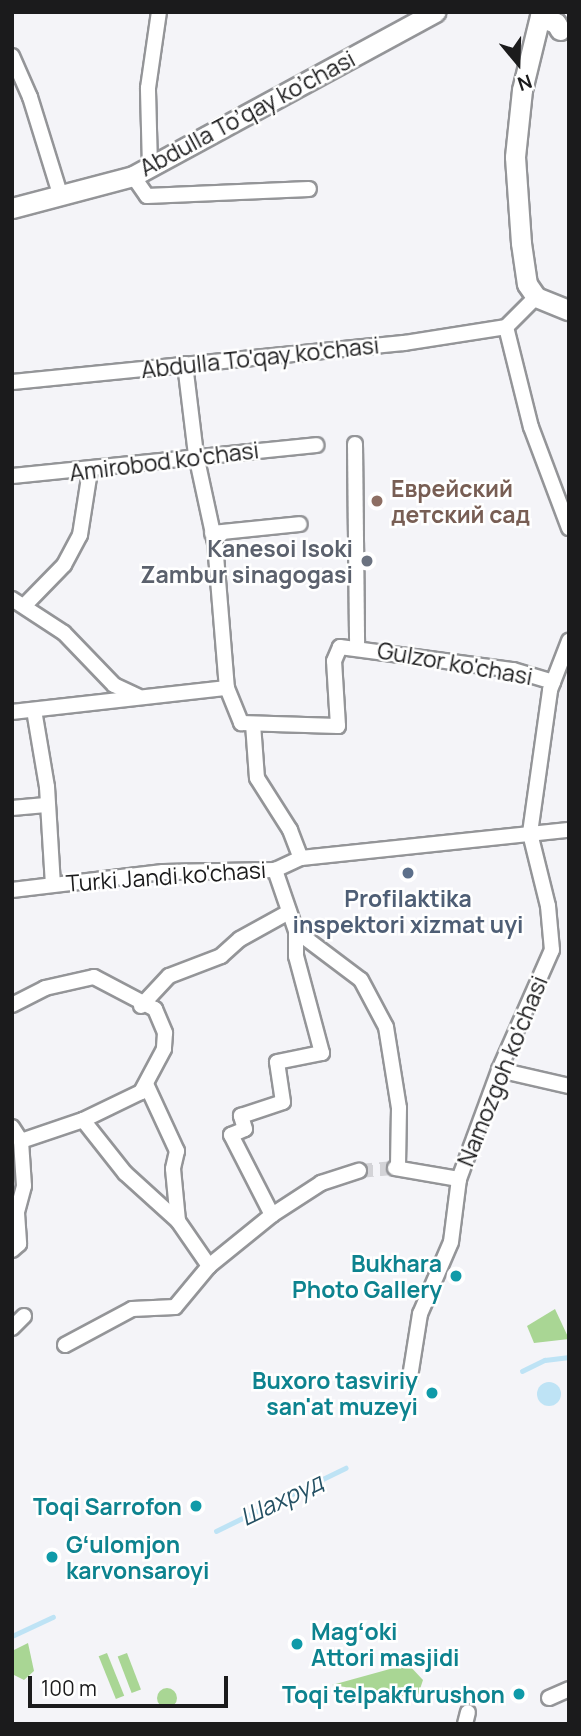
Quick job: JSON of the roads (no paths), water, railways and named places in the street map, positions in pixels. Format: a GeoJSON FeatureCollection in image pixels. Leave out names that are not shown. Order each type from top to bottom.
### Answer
{"type":"FeatureCollection","features":[{"type":"Feature","properties":{"kind":"street"},"geometry":{"type":"LineString","coordinates":[[159,12],[148,89],[142,193],[151,196],[309,189]]}},
{"type":"Feature","properties":{"kind":"street","name":"Abdulla To’qay ko’chasi"},"geometry":{"type":"LineString","coordinates":[[12,208],[142,172],[435,12]]}},
{"type":"Feature","properties":{"kind":"street"},"geometry":{"type":"LineString","coordinates":[[560,30],[556,23],[540,15],[522,90],[515,157],[523,267],[536,297],[569,310]]}},
{"type":"Feature","properties":{"kind":"street"},"geometry":{"type":"LineString","coordinates":[[12,56],[30,97],[60,194]]}},
{"type":"Feature","properties":{"kind":"street"},"geometry":{"type":"LineString","coordinates":[[536,297],[506,327],[531,427],[569,528]]}},
{"type":"Feature","properties":{"kind":"street","name":"Abdulla To'qay ko'chasi"},"geometry":{"type":"LineString","coordinates":[[12,382],[404,343],[506,327]]}},
{"type":"Feature","properties":{"kind":"street"},"geometry":{"type":"LineString","coordinates":[[186,365],[195,455],[212,533],[227,688],[241,723],[338,726],[336,653],[340,647],[357,647],[355,444]]}},
{"type":"Feature","properties":{"kind":"street","name":"Amirobod ko'chasi"},"geometry":{"type":"LineString","coordinates":[[12,476],[90,471],[94,466],[316,445]]}},
{"type":"Feature","properties":{"kind":"street"},"geometry":{"type":"LineString","coordinates":[[90,471],[79,535],[64,565],[18,602],[64,633],[114,685],[138,696]]}},
{"type":"Feature","properties":{"kind":"street"},"geometry":{"type":"LineString","coordinates":[[212,533],[300,524]]}},
{"type":"Feature","properties":{"kind":"street","name":"Namozgoh ko'chasi"},"geometry":{"type":"LineString","coordinates":[[410,1377],[420,1314],[451,1242],[459,1179],[499,1070],[552,950],[548,906],[530,833],[553,682],[569,641]]}},
{"type":"Feature","properties":{"kind":"street","name":"Gulzor ko'chasi"},"geometry":{"type":"LineString","coordinates":[[357,647],[513,670],[553,682]]}},
{"type":"Feature","properties":{"kind":"street"},"geometry":{"type":"LineString","coordinates":[[12,712],[227,688]]}},
{"type":"Feature","properties":{"kind":"street"},"geometry":{"type":"LineString","coordinates":[[34,710],[46,805],[52,884]]}},
{"type":"Feature","properties":{"kind":"street"},"geometry":{"type":"LineString","coordinates":[[253,724],[257,778],[290,830],[301,858]]}},
{"type":"Feature","properties":{"kind":"street"},"geometry":{"type":"LineString","coordinates":[[12,808],[46,805]]}},
{"type":"Feature","properties":{"kind":"street","name":"Turki Jandi ko'chasi"},"geometry":{"type":"LineString","coordinates":[[12,890],[163,872],[275,870],[301,858],[569,830]]}},
{"type":"Feature","properties":{"kind":"street"},"geometry":{"type":"LineString","coordinates":[[272,1215],[231,1135],[246,1129],[242,1116],[283,1102],[276,1062],[322,1053],[296,956],[296,931],[275,870]]}},
{"type":"Feature","properties":{"kind":"street"},"geometry":{"type":"LineString","coordinates":[[141,1006],[169,976],[221,957],[240,939],[289,912]]}},
{"type":"Feature","properties":{"kind":"street"},"geometry":{"type":"LineString","coordinates":[[296,931],[361,980],[386,1027],[399,1108],[397,1168],[459,1179]]}},
{"type":"Feature","properties":{"kind":"street"},"geometry":{"type":"LineString","coordinates":[[12,1005],[45,988],[88,976],[141,1006],[155,1009],[165,1033],[164,1049],[141,1092],[83,1120],[21,1141]]}},
{"type":"Feature","properties":{"kind":"street"},"geometry":{"type":"LineString","coordinates":[[499,1070],[569,1086]]}},
{"type":"Feature","properties":{"kind":"street"},"geometry":{"type":"LineString","coordinates":[[146,1084],[177,1151],[173,1169],[178,1221]]}},
{"type":"Feature","properties":{"kind":"street"},"geometry":{"type":"LineString","coordinates":[[83,1120],[125,1173],[178,1221],[209,1266]]}},
{"type":"Feature","properties":{"kind":"street"},"geometry":{"type":"LineString","coordinates":[[12,1127],[21,1141],[23,1199],[17,1213],[19,1244],[12,1251]]}},
{"type":"Feature","properties":{"kind":"street"},"geometry":{"type":"LineString","coordinates":[[65,1345],[132,1309],[176,1307],[209,1266],[272,1215],[321,1183],[359,1171]]}},
{"type":"Feature","properties":{"kind":"street"},"geometry":{"type":"LineString","coordinates":[[12,1328],[24,1316]]}},
{"type":"Feature","properties":{"kind":"street"},"geometry":{"type":"LineString","coordinates":[[549,1698],[569,1689]]}},
{"type":"Feature","properties":{"kind":"water"},"geometry":{"type":"Polygon","coordinates":[[[549,1382],[558,1385],[561,1394],[558,1403],[549,1406],[540,1403],[537,1394],[540,1385],[549,1382]]]}},
{"type":"Feature","properties":{"kind":"waterway"},"geometry":{"type":"LineString","coordinates":[[522,1371],[545,1360],[569,1357]]}},
{"type":"Feature","properties":{"kind":"waterway","name":"Шахруд"},"geometry":{"type":"LineString","coordinates":[[216,1531],[345,1468]]}},
{"type":"Feature","properties":{"kind":"waterway","name":"Шахруд"},"geometry":{"type":"LineString","coordinates":[[12,1636],[53,1617]]}},
{"type":"Feature","properties":{"kind":"tunnel"},"geometry":{"type":"LineString","coordinates":[[359,1171],[395,1168]]}},
{"type":"Feature","properties":{"kind":"place","name":"Еврейский детский сад"},"geometry":{"type":"Point","coordinates":[377,501]}},
{"type":"Feature","properties":{"kind":"place","name":"Kanesoi Isoki Zambur sinagogasi"},"geometry":{"type":"Point","coordinates":[367,561]}},
{"type":"Feature","properties":{"kind":"place","name":"Profilaktika inspektori xizmat uyi"},"geometry":{"type":"Point","coordinates":[408,873]}},
{"type":"Feature","properties":{"kind":"place","name":"Bukhara Photo Gallery"},"geometry":{"type":"Point","coordinates":[456,1276]}},
{"type":"Feature","properties":{"kind":"place","name":"Buxoro tasviriy san'at muzeyi"},"geometry":{"type":"Point","coordinates":[432,1393]}},
{"type":"Feature","properties":{"kind":"place","name":"Toqi Sarrofon"},"geometry":{"type":"Point","coordinates":[196,1506]}},
{"type":"Feature","properties":{"kind":"place","name":"Gʻulomjon karvonsaroyi"},"geometry":{"type":"Point","coordinates":[52,1557]}},
{"type":"Feature","properties":{"kind":"place","name":"Magʻoki Attori masjidi"},"geometry":{"type":"Point","coordinates":[297,1644]}},
{"type":"Feature","properties":{"kind":"place","name":"Toqi telpakfurushon"},"geometry":{"type":"Point","coordinates":[519,1694]}}]}
